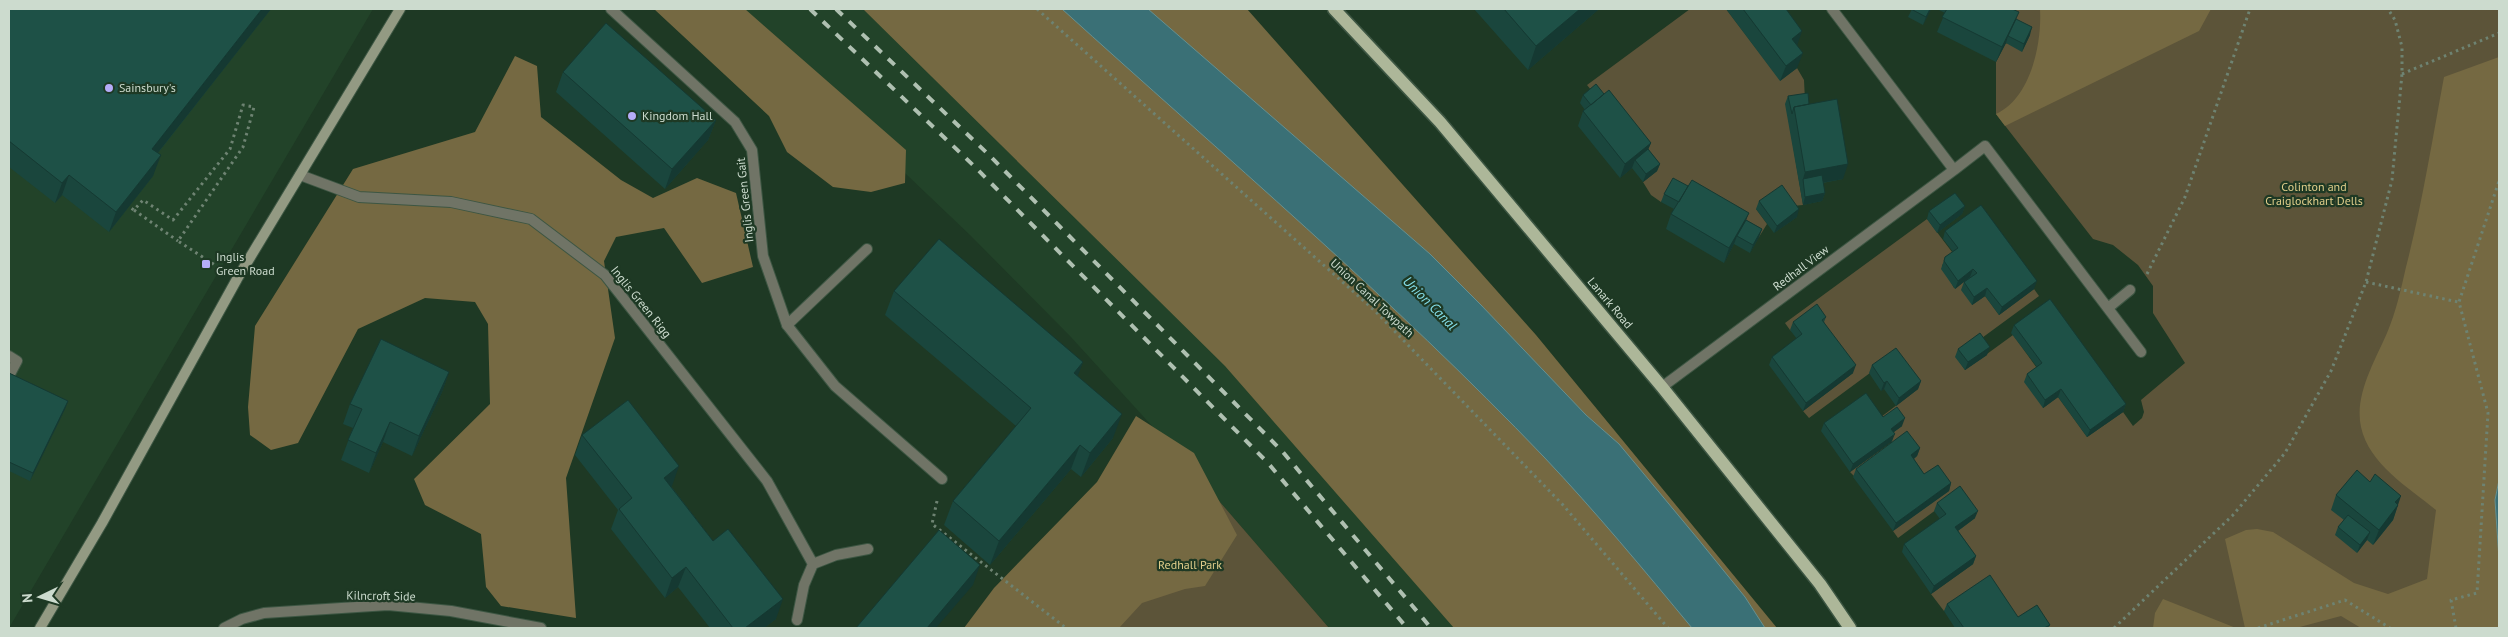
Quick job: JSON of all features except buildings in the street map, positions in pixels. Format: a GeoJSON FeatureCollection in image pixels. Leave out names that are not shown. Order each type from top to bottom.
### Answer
{"type":"FeatureCollection","features":[{"type":"Feature","properties":{"kind":"main road","name":"Lanark Road"},"geometry":{"type":"LineString","coordinates":[[1334,9],[1440,122],[1662,387],[1820,584],[1850,628]]}},
{"type":"Feature","properties":{"kind":"street"},"geometry":{"type":"LineString","coordinates":[[40,628],[102,523],[237,279],[400,9]]}},
{"type":"Feature","properties":{"kind":"street","name":"Inglis Green Gait"},"geometry":{"type":"LineString","coordinates":[[611,9],[735,122],[752,150],[763,256],[787,325],[834,386],[942,479]]}},
{"type":"Feature","properties":{"kind":"street"},"geometry":{"type":"LineString","coordinates":[[1832,9],[1954,170]]}},
{"type":"Feature","properties":{"kind":"street","name":"Redhall View"},"geometry":{"type":"LineString","coordinates":[[1662,387],[1985,146],[2141,352]]}},
{"type":"Feature","properties":{"kind":"street","name":"Inglis Green Rigg"},"geometry":{"type":"LineString","coordinates":[[300,175],[359,197],[451,202],[531,219],[605,275],[767,481],[813,564]]}},
{"type":"Feature","properties":{"kind":"street"},"geometry":{"type":"LineString","coordinates":[[787,325],[867,249]]}},
{"type":"Feature","properties":{"kind":"street"},"geometry":{"type":"LineString","coordinates":[[2108,308],[2130,290]]}},
{"type":"Feature","properties":{"kind":"street"},"geometry":{"type":"LineString","coordinates":[[9,356],[17,361],[9,376]]}},
{"type":"Feature","properties":{"kind":"street"},"geometry":{"type":"LineString","coordinates":[[797,620],[804,585],[813,564],[836,555],[868,549]]}},
{"type":"Feature","properties":{"kind":"street","name":"Kilncroft Side"},"geometry":{"type":"LineString","coordinates":[[224,628],[242,619],[264,613],[388,606],[450,611],[540,628]]}},
{"type":"Feature","properties":{"kind":"path","name":"Union Canal Towpath"},"geometry":{"type":"LineString","coordinates":[[1037,9],[1375,311],[1563,505],[1668,628]]}},
{"type":"Feature","properties":{"kind":"path"},"geometry":{"type":"LineString","coordinates":[[2130,290],[2148,273],[2185,197],[2250,9]]}},
{"type":"Feature","properties":{"kind":"path"},"geometry":{"type":"LineString","coordinates":[[2114,628],[2233,515],[2285,453],[2331,371],[2366,282],[2392,180],[2402,74],[2402,47],[2395,20],[2388,9]]}},
{"type":"Feature","properties":{"kind":"path"},"geometry":{"type":"LineString","coordinates":[[2402,74],[2499,33]]}},
{"type":"Feature","properties":{"kind":"path"},"geometry":{"type":"LineString","coordinates":[[134,210],[144,200],[173,220],[230,149],[243,104],[254,107],[243,147],[178,241]]}},
{"type":"Feature","properties":{"kind":"path"},"geometry":{"type":"LineString","coordinates":[[2456,628],[2451,600],[2477,593],[2488,413],[2458,302],[2499,181]]}},
{"type":"Feature","properties":{"kind":"path"},"geometry":{"type":"LineString","coordinates":[[122,202],[237,279]]}},
{"type":"Feature","properties":{"kind":"path"},"geometry":{"type":"LineString","coordinates":[[2366,282],[2458,302]]}},
{"type":"Feature","properties":{"kind":"path"},"geometry":{"type":"LineString","coordinates":[[942,479],[932,524],[1066,628]]}},
{"type":"Feature","properties":{"kind":"path"},"geometry":{"type":"LineString","coordinates":[[2258,628],[2345,600],[2390,628]]}},
{"type":"Feature","properties":{"kind":"shaded area"},"geometry":{"type":"Polygon","coordinates":[[[9,9],[373,9],[9,628],[9,9]]]}},
{"type":"Feature","properties":{"kind":"shaded area"},"geometry":{"type":"Polygon","coordinates":[[[702,9],[1012,9],[1634,628],[1329,628],[1194,472],[1070,336],[970,235],[864,134],[702,9]]]}},
{"type":"Feature","properties":{"kind":"green space"},"geometry":{"type":"Polygon","coordinates":[[[654,9],[745,9],[906,150],[905,183],[871,192],[833,187],[787,152],[769,116],[654,9]]]}},
{"type":"Feature","properties":{"kind":"green space"},"geometry":{"type":"Polygon","coordinates":[[[863,9],[1247,9],[1536,335],[1777,628],[1454,628],[1225,366],[863,9]]]}},
{"type":"Feature","properties":{"kind":"green space"},"geometry":{"type":"Polygon","coordinates":[[[1690,9],[1726,9],[1780,80],[1797,68],[1804,80],[1805,101],[1786,104],[1803,205],[1756,209],[1767,224],[1759,237],[1671,186],[1661,202],[1651,195],[1643,182],[1657,171],[1587,85],[1690,9]]]}},
{"type":"Feature","properties":{"kind":"green space","name":"Colinton and Craiglockhart Dells"},"geometry":{"type":"Polygon","coordinates":[[[1978,9],[2499,9],[2499,628],[2044,628],[2015,625],[1987,583],[1944,611],[1931,594],[1973,564],[1952,535],[1975,518],[1956,495],[1898,538],[1893,531],[1922,482],[1854,476],[1850,472],[1892,442],[1888,436],[1902,426],[1877,420],[1918,389],[1893,356],[1809,418],[1803,411],[1853,373],[1790,330],[1785,323],[1927,219],[1955,256],[1942,265],[1954,288],[1970,277],[1974,281],[1972,305],[1985,296],[1999,315],[2034,289],[2039,296],[1956,357],[1965,370],[2013,335],[2039,371],[2043,408],[2058,397],[2087,437],[2123,412],[2133,426],[2142,418],[2144,412],[2141,400],[2185,363],[2153,313],[2153,286],[2138,265],[2113,245],[2093,239],[1996,114],[1996,62],[2005,44],[2029,35],[1978,9]]]}},
{"type":"Feature","properties":{"kind":"green space"},"geometry":{"type":"Polygon","coordinates":[[[2040,9],[2211,9],[2199,31],[2005,126],[1996,114],[2018,96],[2026,83],[2032,68],[2039,38],[2040,9]]]}},
{"type":"Feature","properties":{"kind":"green space"},"geometry":{"type":"Polygon","coordinates":[[[515,56],[537,66],[541,117],[621,180],[653,198],[697,178],[736,193],[753,267],[702,283],[664,228],[616,237],[604,261],[615,338],[566,478],[576,618],[501,606],[486,587],[481,534],[425,505],[414,479],[490,404],[488,324],[475,302],[425,298],[358,329],[298,443],[271,450],[250,435],[248,407],[255,326],[353,169],[475,132],[515,56]]]}},
{"type":"Feature","properties":{"kind":"green space"},"geometry":{"type":"Polygon","coordinates":[[[2499,57],[2499,480],[2495,500],[2499,559],[2499,628],[2361,628],[2341,616],[2296,628],[2245,628],[2225,539],[2246,530],[2257,529],[2273,532],[2354,583],[2388,594],[2427,579],[2436,510],[2391,474],[2372,452],[2365,440],[2361,427],[2360,403],[2367,378],[2396,309],[2422,197],[2444,77],[2499,57]]]}},
{"type":"Feature","properties":{"kind":"green space"},"geometry":{"type":"Polygon","coordinates":[[[1136,416],[1194,453],[1237,535],[1205,586],[1185,589],[1142,603],[1119,628],[964,628],[994,588],[1097,482],[1136,416]]]}},
{"type":"Feature","properties":{"kind":"green space","name":"Redhall Park"},"geometry":{"type":"Polygon","coordinates":[[[1194,472],[1329,628],[1034,628],[1194,472]]]}},
{"type":"Feature","properties":{"kind":"green space"},"geometry":{"type":"Polygon","coordinates":[[[2163,599],[2236,628],[2153,628],[2155,613],[2163,599]]]}},
{"type":"Feature","properties":{"kind":"water","name":"Union Canal"},"geometry":{"type":"Polygon","coordinates":[[[1062,9],[1148,9],[1430,254],[1586,415],[1619,444],[1745,597],[1765,628],[1692,628],[1582,499],[1486,398],[1367,284],[1062,9]]]}},
{"type":"Feature","properties":{"kind":"water"},"geometry":{"type":"Polygon","coordinates":[[[2499,480],[2499,559],[2495,500],[2499,480]]]}},
{"type":"Feature","properties":{"kind":"railway"},"geometry":{"type":"LineString","coordinates":[[810,9],[974,166],[1268,463],[1407,628]]}},
{"type":"Feature","properties":{"kind":"railway"},"geometry":{"type":"LineString","coordinates":[[836,9],[988,154],[1282,451],[1431,628]]}},
{"type":"Feature","properties":{"kind":"place","name":"Sainsbury's"},"geometry":{"type":"Point","coordinates":[109,88]}},
{"type":"Feature","properties":{"kind":"place","name":"Kingdom Hall"},"geometry":{"type":"Point","coordinates":[632,116]}},
{"type":"Feature","properties":{"kind":"place","name":"Inglis Green Road"},"geometry":{"type":"Point","coordinates":[206,264]}}]}
